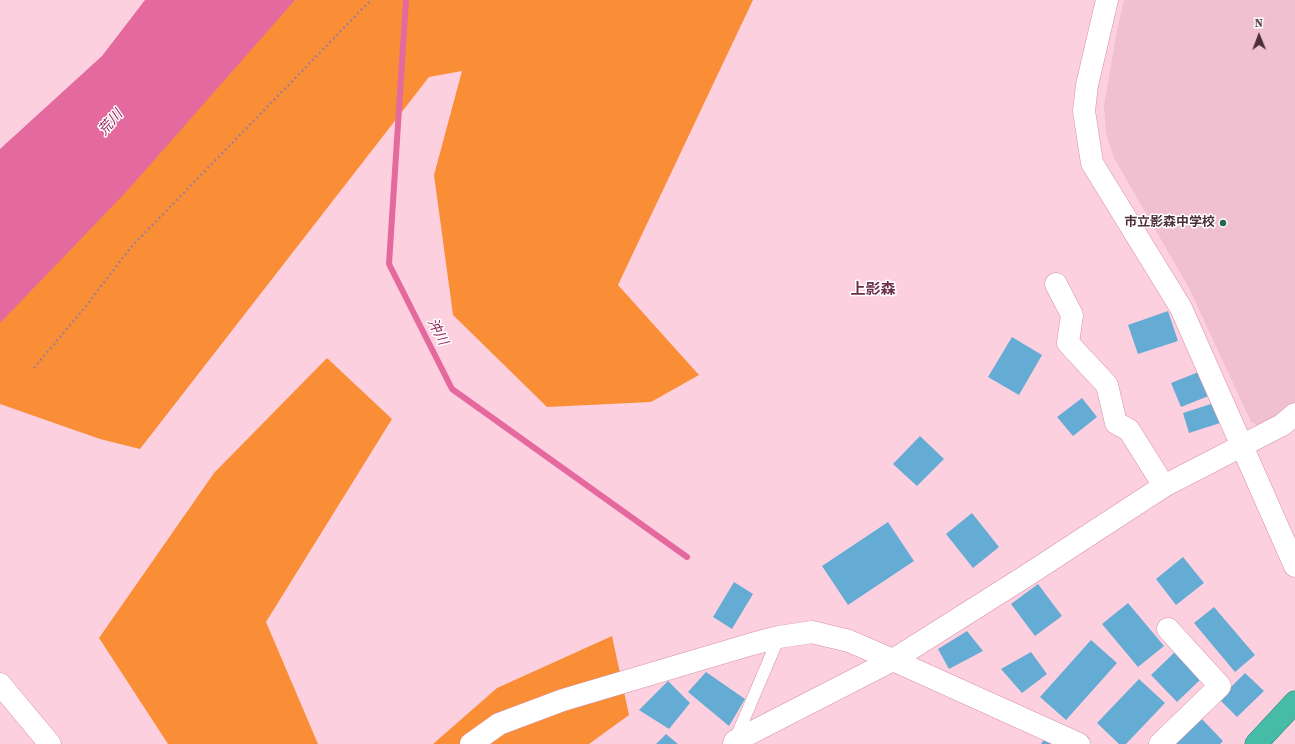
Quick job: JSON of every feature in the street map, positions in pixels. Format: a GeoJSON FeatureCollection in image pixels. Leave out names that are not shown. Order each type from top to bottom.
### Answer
{"type":"FeatureCollection","features":[{"type":"Feature","properties":{"kind":"highway"},"geometry":{"type":"LineString","coordinates":[[1256,744],[1295,702]]}},
{"type":"Feature","properties":{"kind":"street"},"geometry":{"type":"LineString","coordinates":[[1107,0],[1087,85],[1084,111],[1092,163],[1181,308],[1295,566]]}},
{"type":"Feature","properties":{"kind":"street"},"geometry":{"type":"LineString","coordinates":[[1056,284],[1072,315],[1068,343],[1107,385],[1116,423],[1129,430],[1164,486]]}},
{"type":"Feature","properties":{"kind":"street"},"geometry":{"type":"LineString","coordinates":[[734,743],[893,660],[1164,486],[1282,425],[1295,414]]}},
{"type":"Feature","properties":{"kind":"street"},"geometry":{"type":"LineString","coordinates":[[1160,744],[1220,686],[1168,629]]}},
{"type":"Feature","properties":{"kind":"street"},"geometry":{"type":"LineString","coordinates":[[471,744],[499,724],[563,700],[779,637],[812,632],[849,641],[1079,744]]}},
{"type":"Feature","properties":{"kind":"street"},"geometry":{"type":"LineString","coordinates":[[0,684],[50,744]]}},
{"type":"Feature","properties":{"kind":"lane"},"geometry":{"type":"LineString","coordinates":[[734,743],[779,637]]}},
{"type":"Feature","properties":{"kind":"path"},"geometry":{"type":"LineString","coordinates":[[34,368],[86,306],[132,246],[371,0]]}},
{"type":"Feature","properties":{"kind":"shaded area"},"geometry":{"type":"Polygon","coordinates":[[[248,0],[753,0],[618,285],[699,375],[651,402],[547,407],[453,315],[434,175],[462,71],[429,77],[140,449],[100,439],[0,404],[0,281],[248,0]]]}},
{"type":"Feature","properties":{"kind":"shaded area","name":"市立影森中学校"},"geometry":{"type":"Polygon","coordinates":[[[1124,0],[1295,0],[1295,409],[1261,427],[1251,422],[1189,288],[1114,158],[1106,133],[1104,106],[1117,30],[1124,0]]]}},
{"type":"Feature","properties":{"kind":"shaded area"},"geometry":{"type":"Polygon","coordinates":[[[327,358],[392,419],[266,622],[318,744],[168,744],[99,638],[214,473],[327,358]]]}},
{"type":"Feature","properties":{"kind":"shaded area"},"geometry":{"type":"Polygon","coordinates":[[[612,636],[629,715],[589,744],[433,744],[497,688],[612,636]]]}},
{"type":"Feature","properties":{"kind":"water","name":"荒川"},"geometry":{"type":"Polygon","coordinates":[[[145,0],[295,0],[127,191],[0,323],[0,149],[102,56],[145,0]]]}},
{"type":"Feature","properties":{"kind":"building"},"geometry":{"type":"Polygon","coordinates":[[[1168,311],[1178,341],[1138,354],[1128,325],[1168,311]]]}},
{"type":"Feature","properties":{"kind":"building"},"geometry":{"type":"Polygon","coordinates":[[[1012,337],[1042,355],[1019,395],[988,377],[1012,337]]]}},
{"type":"Feature","properties":{"kind":"building"},"geometry":{"type":"Polygon","coordinates":[[[1201,371],[1211,395],[1181,407],[1171,383],[1201,371]]]}},
{"type":"Feature","properties":{"kind":"building"},"geometry":{"type":"Polygon","coordinates":[[[1082,398],[1097,417],[1073,436],[1057,417],[1082,398]]]}},
{"type":"Feature","properties":{"kind":"building"},"geometry":{"type":"Polygon","coordinates":[[[1214,403],[1220,423],[1189,433],[1183,413],[1214,403]]]}},
{"type":"Feature","properties":{"kind":"building"},"geometry":{"type":"Polygon","coordinates":[[[920,436],[944,459],[917,486],[893,464],[920,436]]]}},
{"type":"Feature","properties":{"kind":"building"},"geometry":{"type":"Polygon","coordinates":[[[972,513],[999,547],[973,568],[946,534],[972,513]]]}},
{"type":"Feature","properties":{"kind":"building"},"geometry":{"type":"Polygon","coordinates":[[[888,522],[914,561],[848,605],[822,566],[888,522]]]}},
{"type":"Feature","properties":{"kind":"building"},"geometry":{"type":"Polygon","coordinates":[[[1183,557],[1204,583],[1176,605],[1156,579],[1183,557]]]}},
{"type":"Feature","properties":{"kind":"building"},"geometry":{"type":"Polygon","coordinates":[[[734,582],[753,594],[732,629],[713,617],[734,582]]]}},
{"type":"Feature","properties":{"kind":"building"},"geometry":{"type":"Polygon","coordinates":[[[1038,584],[1062,616],[1035,636],[1011,604],[1038,584]]]}},
{"type":"Feature","properties":{"kind":"building"},"geometry":{"type":"Polygon","coordinates":[[[1128,603],[1164,646],[1138,667],[1102,624],[1128,603]]]}},
{"type":"Feature","properties":{"kind":"building"},"geometry":{"type":"Polygon","coordinates":[[[1214,607],[1255,655],[1235,672],[1194,623],[1214,607]]]}},
{"type":"Feature","properties":{"kind":"building"},"geometry":{"type":"Polygon","coordinates":[[[967,631],[983,651],[949,669],[938,649],[967,631]]]}},
{"type":"Feature","properties":{"kind":"building"},"geometry":{"type":"Polygon","coordinates":[[[1091,640],[1117,663],[1066,720],[1040,697],[1091,640]]]}},
{"type":"Feature","properties":{"kind":"building"},"geometry":{"type":"Polygon","coordinates":[[[1176,651],[1202,678],[1177,702],[1151,675],[1176,651]]]}},
{"type":"Feature","properties":{"kind":"building"},"geometry":{"type":"Polygon","coordinates":[[[1031,652],[1047,674],[1022,693],[1001,669],[1031,652]]]}},
{"type":"Feature","properties":{"kind":"building"},"geometry":{"type":"Polygon","coordinates":[[[706,672],[745,699],[729,726],[688,692],[706,672]]]}},
{"type":"Feature","properties":{"kind":"building"},"geometry":{"type":"Polygon","coordinates":[[[1245,673],[1264,691],[1237,717],[1219,699],[1245,673]]]}},
{"type":"Feature","properties":{"kind":"building"},"geometry":{"type":"Polygon","coordinates":[[[1139,679],[1165,703],[1126,744],[1119,744],[1097,723],[1139,679]]]}},
{"type":"Feature","properties":{"kind":"building"},"geometry":{"type":"Polygon","coordinates":[[[668,681],[690,703],[669,729],[639,710],[668,681]]]}},
{"type":"Feature","properties":{"kind":"building"},"geometry":{"type":"Polygon","coordinates":[[[1199,716],[1223,741],[1220,744],[1166,744],[1199,716]]]}},
{"type":"Feature","properties":{"kind":"building"},"geometry":{"type":"Polygon","coordinates":[[[666,734],[678,744],[656,744],[666,734]]]}},
{"type":"Feature","properties":{"kind":"building"},"geometry":{"type":"Polygon","coordinates":[[[1045,738],[1055,744],[1041,744],[1045,738]]]}},
{"type":"Feature","properties":{"kind":"waterway","name":"沖川"},"geometry":{"type":"LineString","coordinates":[[406,0],[389,264],[452,389],[687,557]]}},
{"type":"Feature","properties":{"kind":"place","name":"市立影森中学校"},"geometry":{"type":"Point","coordinates":[1223,223]}},
{"type":"Feature","properties":{"kind":"district","name":"上影森"},"geometry":{"type":"Point","coordinates":[873,290]}}]}
